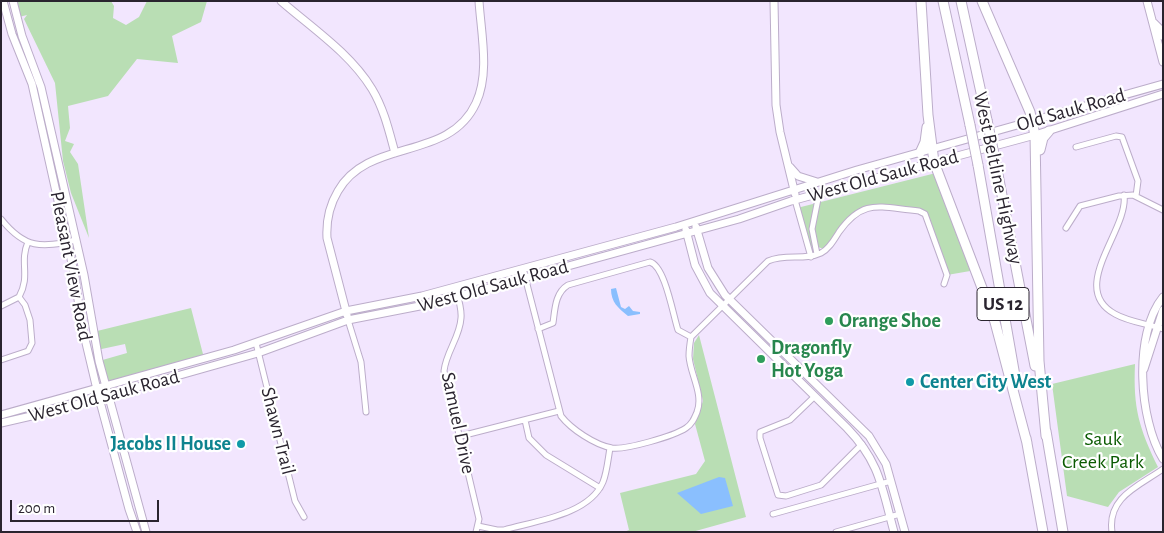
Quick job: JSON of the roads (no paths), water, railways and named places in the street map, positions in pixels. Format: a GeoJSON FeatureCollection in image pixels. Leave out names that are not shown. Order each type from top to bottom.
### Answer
{"type":"FeatureCollection","features":[{"type":"Feature","properties":{"kind":"highway"},"geometry":{"type":"LineString","coordinates":[[920,153],[925,142],[928,115],[921,1]]}},
{"type":"Feature","properties":{"kind":"highway","name":"West Beltline Highway"},"geometry":{"type":"LineString","coordinates":[[943,1],[978,164],[1043,532]]}},
{"type":"Feature","properties":{"kind":"highway","name":"West Beltline Highway"},"geometry":{"type":"LineString","coordinates":[[961,1],[1005,204],[1063,532]]}},
{"type":"Feature","properties":{"kind":"highway"},"geometry":{"type":"LineString","coordinates":[[982,1],[1033,121],[1036,135],[1039,361],[1046,436]]}},
{"type":"Feature","properties":{"kind":"highway"},"geometry":{"type":"LineString","coordinates":[[928,115],[931,126],[931,150],[934,162],[995,322],[1027,442]]}},
{"type":"Feature","properties":{"kind":"highway"},"geometry":{"type":"LineString","coordinates":[[1036,165],[1043,138],[1049,131]]}},
{"type":"Feature","properties":{"kind":"street","name":"Pleasant View Road"},"geometry":{"type":"LineString","coordinates":[[3,1],[12,34],[32,84],[99,398],[128,509],[137,532]]}},
{"type":"Feature","properties":{"kind":"street","name":"Pleasant View Road"},"geometry":{"type":"LineString","coordinates":[[13,1],[22,36],[41,87],[76,240],[108,396],[146,532]]}},
{"type":"Feature","properties":{"kind":"street"},"geometry":{"type":"LineString","coordinates":[[281,1],[362,74],[382,109],[395,153]]}},
{"type":"Feature","properties":{"kind":"street"},"geometry":{"type":"LineString","coordinates":[[366,412],[361,362],[327,238],[326,226],[330,205],[343,181],[368,162],[446,137],[464,122],[476,103],[482,84],[483,69],[479,1]]}},
{"type":"Feature","properties":{"kind":"street"},"geometry":{"type":"LineString","coordinates":[[774,1],[776,105],[780,132],[795,189],[795,200],[811,257]]}},
{"type":"Feature","properties":{"kind":"street"},"geometry":{"type":"LineString","coordinates":[[1147,1],[1163,62]]}},
{"type":"Feature","properties":{"kind":"street"},"geometry":{"type":"LineString","coordinates":[[1154,23],[1160,29],[1163,36]]}},
{"type":"Feature","properties":{"kind":"street","name":"Old Sauk Road"},"geometry":{"type":"LineString","coordinates":[[980,136],[1163,84]]}},
{"type":"Feature","properties":{"kind":"street","name":"Old Sauk Road"},"geometry":{"type":"LineString","coordinates":[[985,149],[1049,131],[1163,94]]}},
{"type":"Feature","properties":{"kind":"street","name":"West Old Sauk Road"},"geometry":{"type":"LineString","coordinates":[[1,415],[256,343],[346,311],[422,296],[685,225],[795,189],[980,136]]}},
{"type":"Feature","properties":{"kind":"street"},"geometry":{"type":"LineString","coordinates":[[1076,147],[1116,136],[1122,137],[1138,181],[1136,196]]}},
{"type":"Feature","properties":{"kind":"street","name":"West Old Sauk Road"},"geometry":{"type":"LineString","coordinates":[[1,423],[108,396],[258,353],[348,320],[458,296],[687,234],[795,200],[985,149]]}},
{"type":"Feature","properties":{"kind":"street"},"geometry":{"type":"LineString","coordinates":[[788,165],[798,176],[819,183]]}},
{"type":"Feature","properties":{"kind":"street"},"geometry":{"type":"LineString","coordinates":[[818,254],[812,229],[819,194]]}},
{"type":"Feature","properties":{"kind":"street"},"geometry":{"type":"LineString","coordinates":[[1124,195],[1116,229],[1099,268],[1097,289],[1102,303],[1114,314],[1157,327]]}},
{"type":"Feature","properties":{"kind":"street"},"geometry":{"type":"LineString","coordinates":[[1066,228],[1080,206],[1124,195],[1136,196],[1148,205],[1163,210]]}},
{"type":"Feature","properties":{"kind":"street"},"geometry":{"type":"LineString","coordinates":[[522,269],[559,411],[570,426],[610,448],[622,448],[674,433],[692,423],[698,410],[699,398],[689,358],[691,337],[768,261],[785,256],[811,257],[827,250],[846,222],[861,210],[874,207],[909,210],[925,214],[947,276],[944,284]]}},
{"type":"Feature","properties":{"kind":"street"},"geometry":{"type":"LineString","coordinates":[[1,220],[10,230],[28,242],[48,246],[76,240]]}},
{"type":"Feature","properties":{"kind":"street"},"geometry":{"type":"LineString","coordinates":[[694,222],[708,268],[718,285],[869,436],[881,453],[905,532]]}},
{"type":"Feature","properties":{"kind":"street"},"geometry":{"type":"LineString","coordinates":[[685,225],[699,274],[710,293],[862,444],[876,467],[894,532]]}},
{"type":"Feature","properties":{"kind":"street"},"geometry":{"type":"LineString","coordinates":[[1,306],[11,303],[18,296],[26,280],[24,254],[28,242]]}},
{"type":"Feature","properties":{"kind":"street"},"geometry":{"type":"LineString","coordinates":[[538,329],[553,323],[557,298],[562,288],[568,284],[650,262],[657,265],[663,275],[678,330],[691,337]]}},
{"type":"Feature","properties":{"kind":"street","name":"Samuel Drive"},"geometry":{"type":"LineString","coordinates":[[455,287],[461,322],[448,354],[444,371],[479,519],[477,529]]}},
{"type":"Feature","properties":{"kind":"street"},"geometry":{"type":"LineString","coordinates":[[1,360],[32,349],[30,316],[18,296]]}},
{"type":"Feature","properties":{"kind":"street"},"geometry":{"type":"LineString","coordinates":[[1157,327],[1163,296]]}},
{"type":"Feature","properties":{"kind":"street"},"geometry":{"type":"LineString","coordinates":[[1163,310],[1142,357],[1144,369],[1143,385],[1148,423],[1163,459]]}},
{"type":"Feature","properties":{"kind":"street","name":"Shawn Trail"},"geometry":{"type":"LineString","coordinates":[[256,343],[295,501],[304,517]]}},
{"type":"Feature","properties":{"kind":"street"},"geometry":{"type":"LineString","coordinates":[[814,397],[790,420],[760,432],[760,438],[776,492],[782,496],[821,485],[862,444]]}},
{"type":"Feature","properties":{"kind":"street"},"geometry":{"type":"LineString","coordinates":[[460,436],[559,411]]}},
{"type":"Feature","properties":{"kind":"street"},"geometry":{"type":"LineString","coordinates":[[525,420],[529,438],[546,455],[600,488]]}},
{"type":"Feature","properties":{"kind":"street"},"geometry":{"type":"LineString","coordinates":[[477,529],[504,530],[577,509],[591,500],[600,488],[610,448]]}},
{"type":"Feature","properties":{"kind":"street"},"geometry":{"type":"LineString","coordinates":[[1112,532],[1112,512],[1120,499],[1163,469]]}},
{"type":"Feature","properties":{"kind":"street"},"geometry":{"type":"LineString","coordinates":[[773,514],[891,481]]}},
{"type":"Feature","properties":{"kind":"street"},"geometry":{"type":"LineString","coordinates":[[836,532],[900,514]]}},
{"type":"Feature","properties":{"kind":"water"},"geometry":{"type":"Polygon","coordinates":[[[616,288],[621,307],[625,309],[629,306],[633,311],[640,312],[640,314],[628,316],[618,307],[611,294],[611,289],[616,288]]]}},
{"type":"Feature","properties":{"kind":"water"},"geometry":{"type":"Polygon","coordinates":[[[719,477],[725,478],[733,506],[701,514],[677,493],[719,477]]]}},
{"type":"Feature","properties":{"kind":"place","name":"Orange Shoe"},"geometry":{"type":"Point","coordinates":[829,321]}},
{"type":"Feature","properties":{"kind":"place","name":"Dragonfly Hot Yoga"},"geometry":{"type":"Point","coordinates":[761,359]}},
{"type":"Feature","properties":{"kind":"place","name":"Center City West"},"geometry":{"type":"Point","coordinates":[910,382]}},
{"type":"Feature","properties":{"kind":"place","name":"Jacobs II House"},"geometry":{"type":"Point","coordinates":[241,444]}},
{"type":"Feature","properties":{"kind":"park label","name":"Sauk Creek Park"},"geometry":{"type":"Point","coordinates":[1103,450]}}]}
